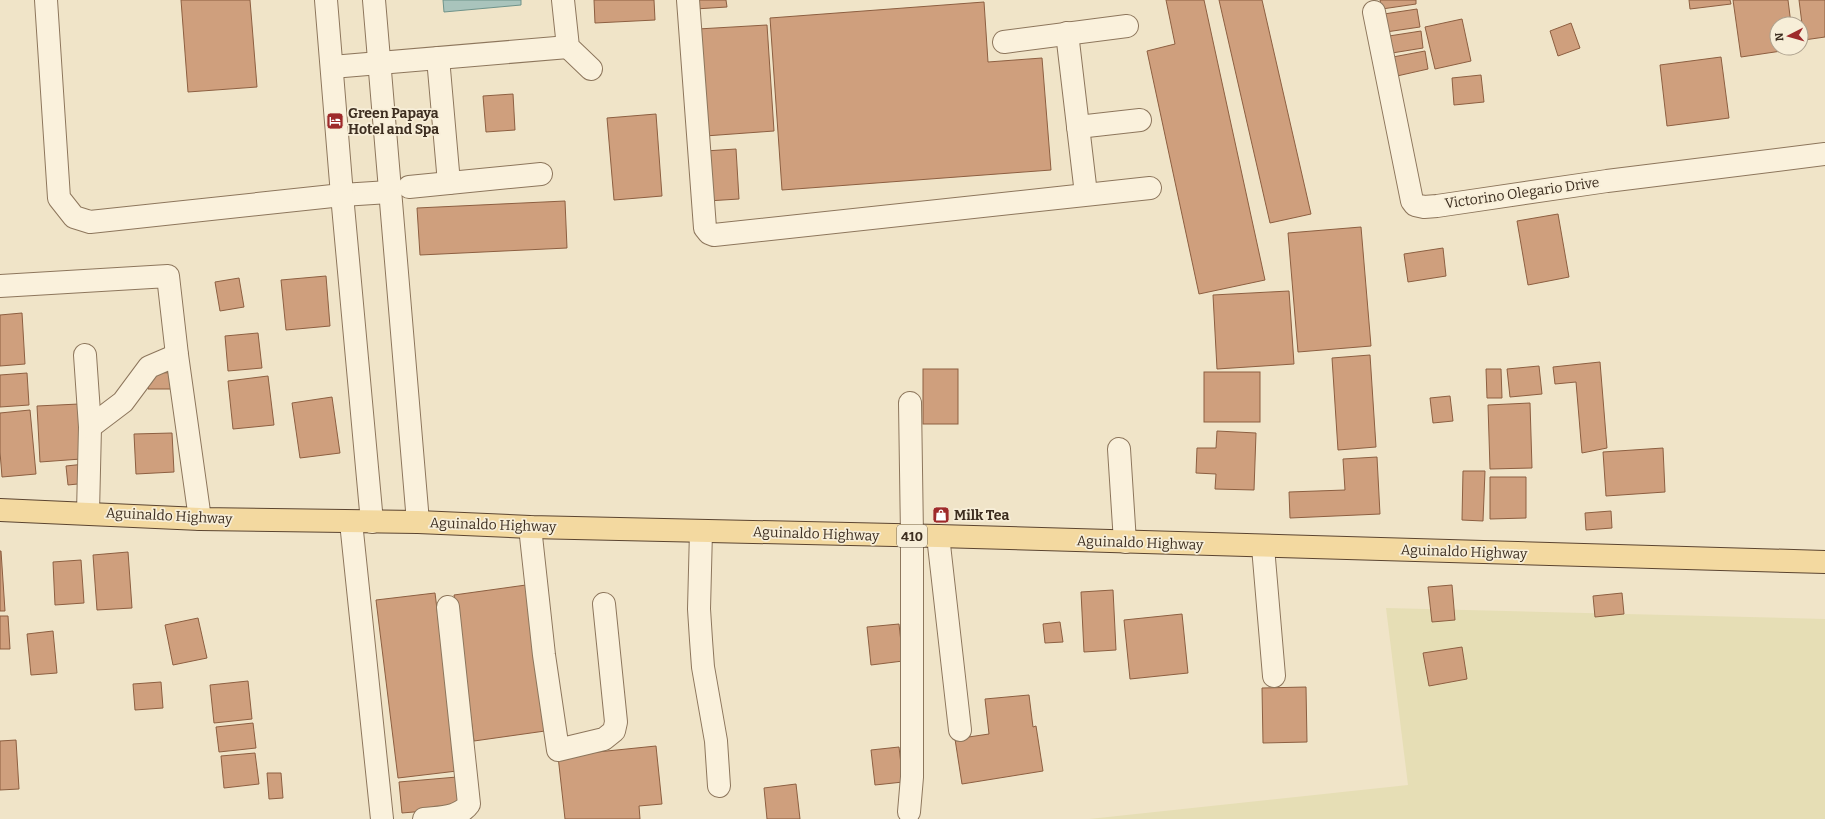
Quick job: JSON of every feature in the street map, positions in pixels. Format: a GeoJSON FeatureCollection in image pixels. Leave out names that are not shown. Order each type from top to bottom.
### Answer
{"type":"FeatureCollection","features":[{"type":"Feature","properties":{"kind":"main road","name":"Aguinaldo Highway"},"geometry":{"type":"LineString","coordinates":[[0,510],[200,519],[418,522],[530,527],[938,536],[1825,562]]}},
{"type":"Feature","properties":{"kind":"street"},"geometry":{"type":"LineString","coordinates":[[46,0],[59,198],[74,217],[90,222],[541,174]]}},
{"type":"Feature","properties":{"kind":"street"},"geometry":{"type":"LineString","coordinates":[[326,0],[372,522]]}},
{"type":"Feature","properties":{"kind":"street"},"geometry":{"type":"LineString","coordinates":[[374,0],[379,62],[399,189],[418,522]]}},
{"type":"Feature","properties":{"kind":"street"},"geometry":{"type":"LineString","coordinates":[[564,0],[568,47],[591,69]]}},
{"type":"Feature","properties":{"kind":"street"},"geometry":{"type":"LineString","coordinates":[[688,0],[705,228],[709,234],[714,235],[1150,188]]}},
{"type":"Feature","properties":{"kind":"street","name":"Victorino Olegario Drive"},"geometry":{"type":"LineString","coordinates":[[1374,12],[1412,201],[1415,205],[1424,207],[1437,206],[1607,181],[1825,154]]}},
{"type":"Feature","properties":{"kind":"street"},"geometry":{"type":"LineString","coordinates":[[1004,42],[1127,26]]}},
{"type":"Feature","properties":{"kind":"street"},"geometry":{"type":"LineString","coordinates":[[1067,33],[1086,194]]}},
{"type":"Feature","properties":{"kind":"street"},"geometry":{"type":"LineString","coordinates":[[332,67],[568,47]]}},
{"type":"Feature","properties":{"kind":"street"},"geometry":{"type":"LineString","coordinates":[[438,58],[449,183]]}},
{"type":"Feature","properties":{"kind":"street"},"geometry":{"type":"LineString","coordinates":[[1078,127],[1140,120]]}},
{"type":"Feature","properties":{"kind":"street"},"geometry":{"type":"LineString","coordinates":[[0,286],[168,276],[177,355],[200,519]]}},
{"type":"Feature","properties":{"kind":"street"},"geometry":{"type":"LineString","coordinates":[[86,355],[90,427],[88,513]]}},
{"type":"Feature","properties":{"kind":"street"},"geometry":{"type":"LineString","coordinates":[[90,427],[123,402],[149,367],[177,355]]}},
{"type":"Feature","properties":{"kind":"street"},"geometry":{"type":"LineString","coordinates":[[909,812],[912,777],[912,536],[910,403]]}},
{"type":"Feature","properties":{"kind":"street"},"geometry":{"type":"LineString","coordinates":[[1119,449],[1125,542]]}},
{"type":"Feature","properties":{"kind":"street"},"geometry":{"type":"LineString","coordinates":[[350,522],[382,819]]}},
{"type":"Feature","properties":{"kind":"street"},"geometry":{"type":"LineString","coordinates":[[530,527],[544,655],[558,750],[604,740],[614,731],[616,722],[604,604]]}},
{"type":"Feature","properties":{"kind":"street"},"geometry":{"type":"LineString","coordinates":[[701,531],[699,609],[701,640],[703,667],[716,741],[719,786]]}},
{"type":"Feature","properties":{"kind":"street"},"geometry":{"type":"LineString","coordinates":[[938,536],[960,730]]}},
{"type":"Feature","properties":{"kind":"street"},"geometry":{"type":"LineString","coordinates":[[1263,546],[1274,676]]}},
{"type":"Feature","properties":{"kind":"street"},"geometry":{"type":"LineString","coordinates":[[424,819],[457,814],[464,811],[469,804],[448,607]]}},
{"type":"Feature","properties":{"kind":"shaded area"},"geometry":{"type":"Polygon","coordinates":[[[1386,608],[1825,619],[1825,819],[1089,819],[1408,785],[1386,608]]]}},
{"type":"Feature","properties":{"kind":"water"},"geometry":{"type":"Polygon","coordinates":[[[443,0],[521,0],[521,5],[444,12],[443,0]]]}},
{"type":"Feature","properties":{"kind":"building"},"geometry":{"type":"Polygon","coordinates":[[[181,0],[250,0],[257,87],[188,92],[181,0]]]}},
{"type":"Feature","properties":{"kind":"building"},"geometry":{"type":"Polygon","coordinates":[[[594,0],[654,0],[655,20],[595,23],[594,0]]]}},
{"type":"Feature","properties":{"kind":"building"},"geometry":{"type":"Polygon","coordinates":[[[695,0],[726,0],[727,7],[695,9],[695,0]]]}},
{"type":"Feature","properties":{"kind":"building"},"geometry":{"type":"Polygon","coordinates":[[[1166,0],[1204,0],[1265,280],[1199,294],[1147,51],[1175,44],[1166,0]]]}},
{"type":"Feature","properties":{"kind":"building"},"geometry":{"type":"Polygon","coordinates":[[[1219,0],[1262,0],[1311,214],[1270,223],[1219,0]]]}},
{"type":"Feature","properties":{"kind":"building"},"geometry":{"type":"Polygon","coordinates":[[[1380,0],[1416,0],[1416,4],[1382,9],[1380,0]]]}},
{"type":"Feature","properties":{"kind":"building"},"geometry":{"type":"Polygon","coordinates":[[[1689,0],[1730,0],[1731,4],[1690,9],[1689,0]]]}},
{"type":"Feature","properties":{"kind":"building"},"geometry":{"type":"Polygon","coordinates":[[[1733,0],[1788,0],[1790,16],[1769,16],[1769,53],[1741,57],[1733,0]]]}},
{"type":"Feature","properties":{"kind":"building"},"geometry":{"type":"Polygon","coordinates":[[[1799,0],[1825,0],[1825,37],[1809,39],[1809,16],[1801,16],[1799,0]]]}},
{"type":"Feature","properties":{"kind":"building"},"geometry":{"type":"Polygon","coordinates":[[[984,2],[988,62],[1042,58],[1051,170],[782,190],[770,18],[984,2]]]}},
{"type":"Feature","properties":{"kind":"building"},"geometry":{"type":"Polygon","coordinates":[[[1417,9],[1420,27],[1386,32],[1384,14],[1417,9]]]}},
{"type":"Feature","properties":{"kind":"building"},"geometry":{"type":"Polygon","coordinates":[[[1462,19],[1471,61],[1435,69],[1425,27],[1462,19]]]}},
{"type":"Feature","properties":{"kind":"building"},"geometry":{"type":"Polygon","coordinates":[[[1571,23],[1580,48],[1558,56],[1550,31],[1571,23]]]}},
{"type":"Feature","properties":{"kind":"building"},"geometry":{"type":"Polygon","coordinates":[[[767,25],[774,131],[705,136],[698,29],[767,25]]]}},
{"type":"Feature","properties":{"kind":"building"},"geometry":{"type":"Polygon","coordinates":[[[1421,31],[1423,48],[1392,53],[1389,36],[1421,31]]]}},
{"type":"Feature","properties":{"kind":"building"},"geometry":{"type":"Polygon","coordinates":[[[1425,51],[1428,69],[1397,76],[1393,57],[1425,51]]]}},
{"type":"Feature","properties":{"kind":"building"},"geometry":{"type":"Polygon","coordinates":[[[1721,57],[1729,118],[1667,126],[1660,65],[1721,57]]]}},
{"type":"Feature","properties":{"kind":"building"},"geometry":{"type":"Polygon","coordinates":[[[1481,75],[1484,102],[1454,105],[1452,78],[1481,75]]]}},
{"type":"Feature","properties":{"kind":"building"},"geometry":{"type":"Polygon","coordinates":[[[513,94],[515,130],[486,132],[483,96],[513,94]]]}},
{"type":"Feature","properties":{"kind":"building"},"geometry":{"type":"Polygon","coordinates":[[[656,114],[662,196],[614,200],[607,118],[656,114]]]}},
{"type":"Feature","properties":{"kind":"building"},"geometry":{"type":"Polygon","coordinates":[[[736,149],[739,199],[707,201],[705,151],[736,149]]]}},
{"type":"Feature","properties":{"kind":"building"},"geometry":{"type":"Polygon","coordinates":[[[565,201],[567,248],[420,255],[417,208],[565,201]]]}},
{"type":"Feature","properties":{"kind":"building"},"geometry":{"type":"Polygon","coordinates":[[[1558,214],[1569,277],[1528,285],[1517,221],[1558,214]]]}},
{"type":"Feature","properties":{"kind":"building"},"geometry":{"type":"Polygon","coordinates":[[[1361,227],[1371,346],[1298,352],[1288,233],[1361,227]]]}},
{"type":"Feature","properties":{"kind":"building"},"geometry":{"type":"Polygon","coordinates":[[[1443,248],[1446,276],[1408,282],[1404,254],[1443,248]]]}},
{"type":"Feature","properties":{"kind":"building"},"geometry":{"type":"Polygon","coordinates":[[[326,276],[330,326],[286,330],[281,280],[326,276]]]}},
{"type":"Feature","properties":{"kind":"building"},"geometry":{"type":"Polygon","coordinates":[[[239,278],[244,307],[220,311],[215,282],[239,278]]]}},
{"type":"Feature","properties":{"kind":"building"},"geometry":{"type":"Polygon","coordinates":[[[1289,291],[1294,364],[1217,369],[1213,295],[1289,291]]]}},
{"type":"Feature","properties":{"kind":"building"},"geometry":{"type":"Polygon","coordinates":[[[22,313],[25,364],[0,366],[0,315],[22,313]]]}},
{"type":"Feature","properties":{"kind":"building"},"geometry":{"type":"Polygon","coordinates":[[[258,333],[262,368],[228,371],[225,336],[258,333]]]}},
{"type":"Feature","properties":{"kind":"building"},"geometry":{"type":"Polygon","coordinates":[[[1370,355],[1376,447],[1338,450],[1332,358],[1370,355]]]}},
{"type":"Feature","properties":{"kind":"building"},"geometry":{"type":"Polygon","coordinates":[[[1600,362],[1607,448],[1582,453],[1576,382],[1555,384],[1553,367],[1600,362]]]}},
{"type":"Feature","properties":{"kind":"building"},"geometry":{"type":"Polygon","coordinates":[[[1539,366],[1542,394],[1510,397],[1507,369],[1539,366]]]}},
{"type":"Feature","properties":{"kind":"building"},"geometry":{"type":"Polygon","coordinates":[[[923,369],[958,369],[958,424],[923,424],[923,369]]]}},
{"type":"Feature","properties":{"kind":"building"},"geometry":{"type":"Polygon","coordinates":[[[1486,369],[1501,369],[1502,398],[1487,398],[1486,369]]]}},
{"type":"Feature","properties":{"kind":"building"},"geometry":{"type":"Polygon","coordinates":[[[148,372],[173,373],[173,389],[148,389],[148,372]]]}},
{"type":"Feature","properties":{"kind":"building"},"geometry":{"type":"Polygon","coordinates":[[[1204,372],[1260,372],[1260,422],[1204,422],[1204,372]]]}},
{"type":"Feature","properties":{"kind":"building"},"geometry":{"type":"Polygon","coordinates":[[[27,373],[29,405],[0,407],[0,375],[27,373]]]}},
{"type":"Feature","properties":{"kind":"building"},"geometry":{"type":"Polygon","coordinates":[[[268,376],[274,425],[233,429],[228,381],[268,376]]]}},
{"type":"Feature","properties":{"kind":"building"},"geometry":{"type":"Polygon","coordinates":[[[1450,396],[1453,421],[1433,423],[1430,398],[1450,396]]]}},
{"type":"Feature","properties":{"kind":"building"},"geometry":{"type":"Polygon","coordinates":[[[332,397],[340,453],[300,458],[292,403],[332,397]]]}},
{"type":"Feature","properties":{"kind":"building"},"geometry":{"type":"Polygon","coordinates":[[[1530,403],[1532,468],[1490,469],[1488,405],[1530,403]]]}},
{"type":"Feature","properties":{"kind":"building"},"geometry":{"type":"Polygon","coordinates":[[[79,404],[81,459],[40,462],[37,406],[79,404]]]}},
{"type":"Feature","properties":{"kind":"building"},"geometry":{"type":"Polygon","coordinates":[[[30,410],[36,474],[2,477],[0,452],[0,413],[30,410]]]}},
{"type":"Feature","properties":{"kind":"building"},"geometry":{"type":"Polygon","coordinates":[[[1217,431],[1256,433],[1254,490],[1215,489],[1216,474],[1196,473],[1197,448],[1216,448],[1217,431]]]}},
{"type":"Feature","properties":{"kind":"building"},"geometry":{"type":"Polygon","coordinates":[[[172,433],[174,472],[136,474],[134,434],[172,433]]]}},
{"type":"Feature","properties":{"kind":"building"},"geometry":{"type":"Polygon","coordinates":[[[1663,448],[1665,492],[1606,496],[1603,452],[1663,448]]]}},
{"type":"Feature","properties":{"kind":"building"},"geometry":{"type":"Polygon","coordinates":[[[1377,457],[1380,514],[1290,518],[1289,492],[1345,490],[1343,459],[1377,457]]]}},
{"type":"Feature","properties":{"kind":"building"},"geometry":{"type":"Polygon","coordinates":[[[85,464],[87,483],[68,485],[66,466],[85,464]]]}},
{"type":"Feature","properties":{"kind":"building"},"geometry":{"type":"Polygon","coordinates":[[[1463,471],[1485,471],[1483,521],[1462,520],[1463,471]]]}},
{"type":"Feature","properties":{"kind":"building"},"geometry":{"type":"Polygon","coordinates":[[[1490,477],[1526,477],[1526,518],[1490,519],[1490,477]]]}},
{"type":"Feature","properties":{"kind":"building"},"geometry":{"type":"Polygon","coordinates":[[[1611,511],[1612,528],[1586,530],[1585,513],[1611,511]]]}},
{"type":"Feature","properties":{"kind":"building"},"geometry":{"type":"Polygon","coordinates":[[[1,551],[5,611],[0,611],[1,551]]]}},
{"type":"Feature","properties":{"kind":"building"},"geometry":{"type":"Polygon","coordinates":[[[128,552],[132,608],[97,610],[93,555],[128,552]]]}},
{"type":"Feature","properties":{"kind":"building"},"geometry":{"type":"Polygon","coordinates":[[[81,560],[84,603],[55,605],[53,562],[81,560]]]}},
{"type":"Feature","properties":{"kind":"building"},"geometry":{"type":"Polygon","coordinates":[[[526,585],[545,731],[474,741],[454,595],[526,585]]]}},
{"type":"Feature","properties":{"kind":"building"},"geometry":{"type":"Polygon","coordinates":[[[1452,585],[1455,620],[1432,622],[1428,587],[1452,585]]]}},
{"type":"Feature","properties":{"kind":"building"},"geometry":{"type":"Polygon","coordinates":[[[1113,590],[1116,650],[1084,652],[1081,592],[1113,590]]]}},
{"type":"Feature","properties":{"kind":"building"},"geometry":{"type":"Polygon","coordinates":[[[435,593],[457,771],[398,778],[376,600],[435,593]]]}},
{"type":"Feature","properties":{"kind":"building"},"geometry":{"type":"Polygon","coordinates":[[[1622,593],[1624,614],[1595,617],[1593,596],[1622,593]]]}},
{"type":"Feature","properties":{"kind":"building"},"geometry":{"type":"Polygon","coordinates":[[[1182,614],[1188,673],[1130,679],[1124,620],[1182,614]]]}},
{"type":"Feature","properties":{"kind":"building"},"geometry":{"type":"Polygon","coordinates":[[[0,616],[8,616],[10,649],[0,649],[0,616]]]}},
{"type":"Feature","properties":{"kind":"building"},"geometry":{"type":"Polygon","coordinates":[[[198,618],[207,658],[173,665],[165,625],[198,618]]]}},
{"type":"Feature","properties":{"kind":"building"},"geometry":{"type":"Polygon","coordinates":[[[1060,622],[1063,642],[1045,643],[1043,624],[1060,622]]]}},
{"type":"Feature","properties":{"kind":"building"},"geometry":{"type":"Polygon","coordinates":[[[899,624],[903,661],[871,665],[867,627],[899,624]]]}},
{"type":"Feature","properties":{"kind":"building"},"geometry":{"type":"Polygon","coordinates":[[[53,631],[57,673],[31,675],[27,634],[53,631]]]}},
{"type":"Feature","properties":{"kind":"building"},"geometry":{"type":"Polygon","coordinates":[[[1462,647],[1467,679],[1429,686],[1423,653],[1462,647]]]}},
{"type":"Feature","properties":{"kind":"building"},"geometry":{"type":"Polygon","coordinates":[[[248,681],[252,719],[214,723],[210,685],[248,681]]]}},
{"type":"Feature","properties":{"kind":"building"},"geometry":{"type":"Polygon","coordinates":[[[161,682],[163,708],[135,710],[133,684],[161,682]]]}},
{"type":"Feature","properties":{"kind":"building"},"geometry":{"type":"Polygon","coordinates":[[[1306,687],[1307,742],[1263,743],[1262,688],[1306,687]]]}},
{"type":"Feature","properties":{"kind":"building"},"geometry":{"type":"Polygon","coordinates":[[[1029,695],[1033,727],[1036,726],[1043,771],[962,784],[955,739],[989,734],[985,699],[1029,695]]]}},
{"type":"Feature","properties":{"kind":"building"},"geometry":{"type":"Polygon","coordinates":[[[253,723],[256,748],[219,752],[216,727],[253,723]]]}},
{"type":"Feature","properties":{"kind":"building"},"geometry":{"type":"Polygon","coordinates":[[[16,740],[19,789],[0,790],[0,741],[16,740]]]}},
{"type":"Feature","properties":{"kind":"building"},"geometry":{"type":"Polygon","coordinates":[[[656,746],[662,804],[639,806],[640,819],[565,819],[558,756],[656,746]]]}},
{"type":"Feature","properties":{"kind":"building"},"geometry":{"type":"Polygon","coordinates":[[[899,747],[903,782],[875,785],[871,750],[899,747]]]}},
{"type":"Feature","properties":{"kind":"building"},"geometry":{"type":"Polygon","coordinates":[[[255,753],[259,784],[224,788],[221,756],[255,753]]]}},
{"type":"Feature","properties":{"kind":"building"},"geometry":{"type":"Polygon","coordinates":[[[267,773],[281,773],[283,798],[269,799],[267,773]]]}},
{"type":"Feature","properties":{"kind":"building"},"geometry":{"type":"Polygon","coordinates":[[[457,777],[460,808],[402,813],[399,782],[457,777]]]}},
{"type":"Feature","properties":{"kind":"building"},"geometry":{"type":"Polygon","coordinates":[[[796,784],[800,819],[767,819],[764,788],[796,784]]]}},
{"type":"Feature","properties":{"kind":"place","name":"Green Papaya Hotel and Spa"},"geometry":{"type":"Point","coordinates":[335,121]}},
{"type":"Feature","properties":{"kind":"place","name":"Milk Tea"},"geometry":{"type":"Point","coordinates":[941,515]}}]}
